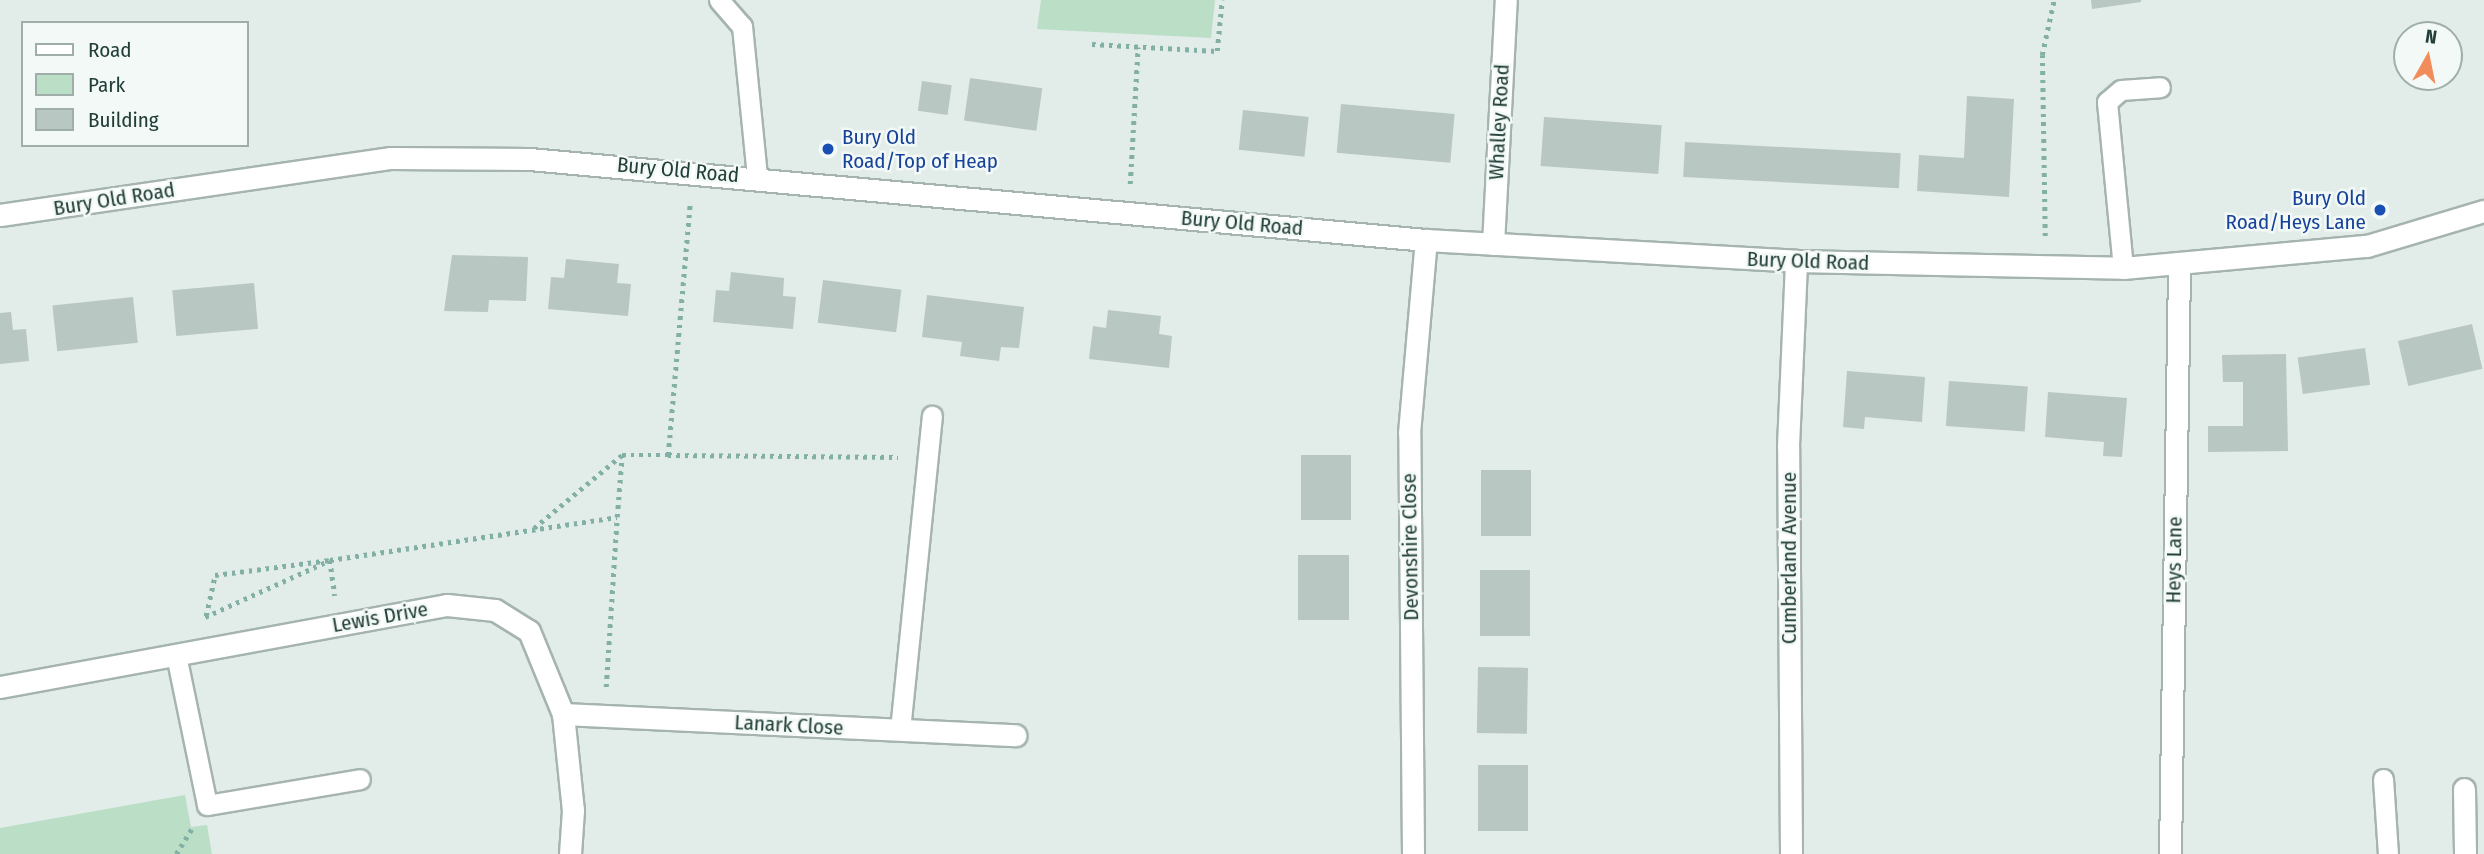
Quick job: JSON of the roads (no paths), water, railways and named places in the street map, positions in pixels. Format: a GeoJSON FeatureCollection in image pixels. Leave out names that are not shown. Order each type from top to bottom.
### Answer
{"type":"FeatureCollection","features":[{"type":"Feature","properties":{"kind":"street","name":"Whalley Road"},"geometry":{"type":"LineString","coordinates":[[1493,244],[1506,0]]}},
{"type":"Feature","properties":{"kind":"street","name":"Bury Old Road"},"geometry":{"type":"LineString","coordinates":[[0,215],[391,158],[530,159],[757,177],[1426,240],[1796,261],[2123,268],[2179,266],[2367,246],[2484,211]]}},
{"type":"Feature","properties":{"kind":"street","name":"Devonshire Close"},"geometry":{"type":"LineString","coordinates":[[1413,854],[1409,433],[1426,240]]}},
{"type":"Feature","properties":{"kind":"street","name":"Cumberland Avenue"},"geometry":{"type":"LineString","coordinates":[[1791,854],[1788,446],[1796,261]]}},
{"type":"Feature","properties":{"kind":"street","name":"Heys Lane"},"geometry":{"type":"LineString","coordinates":[[2170,854],[2179,266]]}},
{"type":"Feature","properties":{"kind":"street","name":"Lewis Drive"},"geometry":{"type":"LineString","coordinates":[[0,687],[447,605],[495,610],[529,631],[563,714],[573,810],[570,854]]}},
{"type":"Feature","properties":{"kind":"street","name":"Lanark Close"},"geometry":{"type":"LineString","coordinates":[[563,714],[1016,735]]}},
{"type":"Feature","properties":{"kind":"street"},"geometry":{"type":"LineString","coordinates":[[2464,789],[2465,854]]}},
{"type":"Feature","properties":{"kind":"lane"},"geometry":{"type":"LineString","coordinates":[[719,0],[742,26],[757,177]]}},
{"type":"Feature","properties":{"kind":"lane"},"geometry":{"type":"LineString","coordinates":[[2123,268],[2107,102],[2121,90],[2160,87]]}},
{"type":"Feature","properties":{"kind":"lane"},"geometry":{"type":"LineString","coordinates":[[901,730],[932,416]]}},
{"type":"Feature","properties":{"kind":"lane"},"geometry":{"type":"LineString","coordinates":[[176,655],[207,805],[360,779]]}},
{"type":"Feature","properties":{"kind":"lane"},"geometry":{"type":"LineString","coordinates":[[2383,779],[2388,854]]}},
{"type":"Feature","properties":{"kind":"place","name":"Bury Old Road/Top of Heap"},"geometry":{"type":"Point","coordinates":[828,149]}},
{"type":"Feature","properties":{"kind":"place","name":"Bury Old Road/Heys Lane"},"geometry":{"type":"Point","coordinates":[2380,210]}}]}
